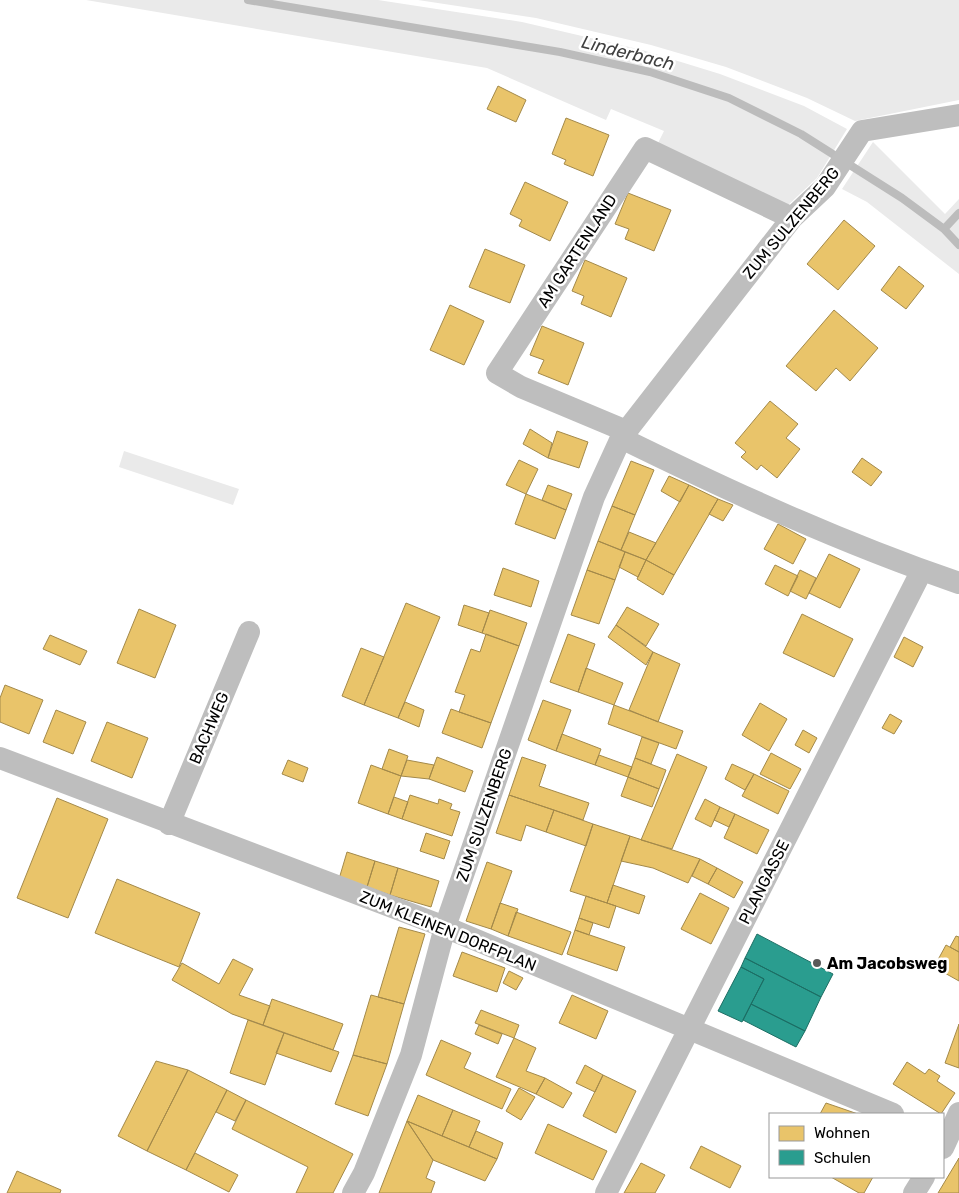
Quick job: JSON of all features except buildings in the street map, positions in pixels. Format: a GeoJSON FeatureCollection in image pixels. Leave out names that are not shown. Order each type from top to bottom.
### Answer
{"type":"FeatureCollection","features":[{"type":"Feature","properties":{"kind":"street","name":"ZUM SULZENBERG"},"geometry":{"type":"LineString","coordinates":[[353,1193],[364,1173],[411,1055],[445,927],[594,497],[623,435],[792,218],[825,188],[862,131],[959,115]]}},
{"type":"Feature","properties":{"kind":"street","name":"AM GARTENLAND"},"geometry":{"type":"LineString","coordinates":[[623,435],[497,374],[645,148],[792,218]]}},
{"type":"Feature","properties":{"kind":"street"},"geometry":{"type":"LineString","coordinates":[[623,435],[715,484],[837,538],[959,582]]}},
{"type":"Feature","properties":{"kind":"street","name":"PLANGASSE"},"geometry":{"type":"LineString","coordinates":[[606,1193],[922,570]]}},
{"type":"Feature","properties":{"kind":"street","name":"BACHWEG"},"geometry":{"type":"LineString","coordinates":[[169,824],[249,632]]}},
{"type":"Feature","properties":{"kind":"street","name":"ZUM KLEINEN DORFPLAN"},"geometry":{"type":"LineString","coordinates":[[0,758],[169,824],[445,927],[891,1113]]}},
{"type":"Feature","properties":{"kind":"street"},"geometry":{"type":"LineString","coordinates":[[944,1143],[959,1114]]}},
{"type":"Feature","properties":{"kind":"street"},"geometry":{"type":"LineString","coordinates":[[914,1193],[923,1178]]}},
{"type":"Feature","properties":{"kind":"shaded area"},"geometry":{"type":"Polygon","coordinates":[[[86,0],[378,0],[522,22],[642,50],[720,74],[804,106],[847,129],[817,178],[787,206],[658,143],[664,131],[611,109],[606,120],[487,68],[86,0]]]}},
{"type":"Feature","properties":{"kind":"shaded area"},"geometry":{"type":"Polygon","coordinates":[[[418,0],[959,0],[959,100],[855,121],[807,98],[726,67],[651,45],[536,18],[418,0]]]}},
{"type":"Feature","properties":{"kind":"shaded area"},"geometry":{"type":"Polygon","coordinates":[[[873,142],[945,214],[959,199],[959,274],[867,202],[842,189],[873,142]]]}},
{"type":"Feature","properties":{"kind":"shaded area"},"geometry":{"type":"Polygon","coordinates":[[[124,451],[239,489],[233,505],[119,467],[124,451]]]}},
{"type":"Feature","properties":{"kind":"waterway","name":"Linderbach"},"geometry":{"type":"LineString","coordinates":[[248,0],[560,52],[650,72],[729,98],[801,134],[902,198],[944,229],[959,245]]}},
{"type":"Feature","properties":{"kind":"waterway"},"geometry":{"type":"LineString","coordinates":[[944,229],[959,213]]}},
{"type":"Feature","properties":{"kind":"place","name":"Am Jacobsweg"},"geometry":{"type":"Point","coordinates":[817,963]}}]}
